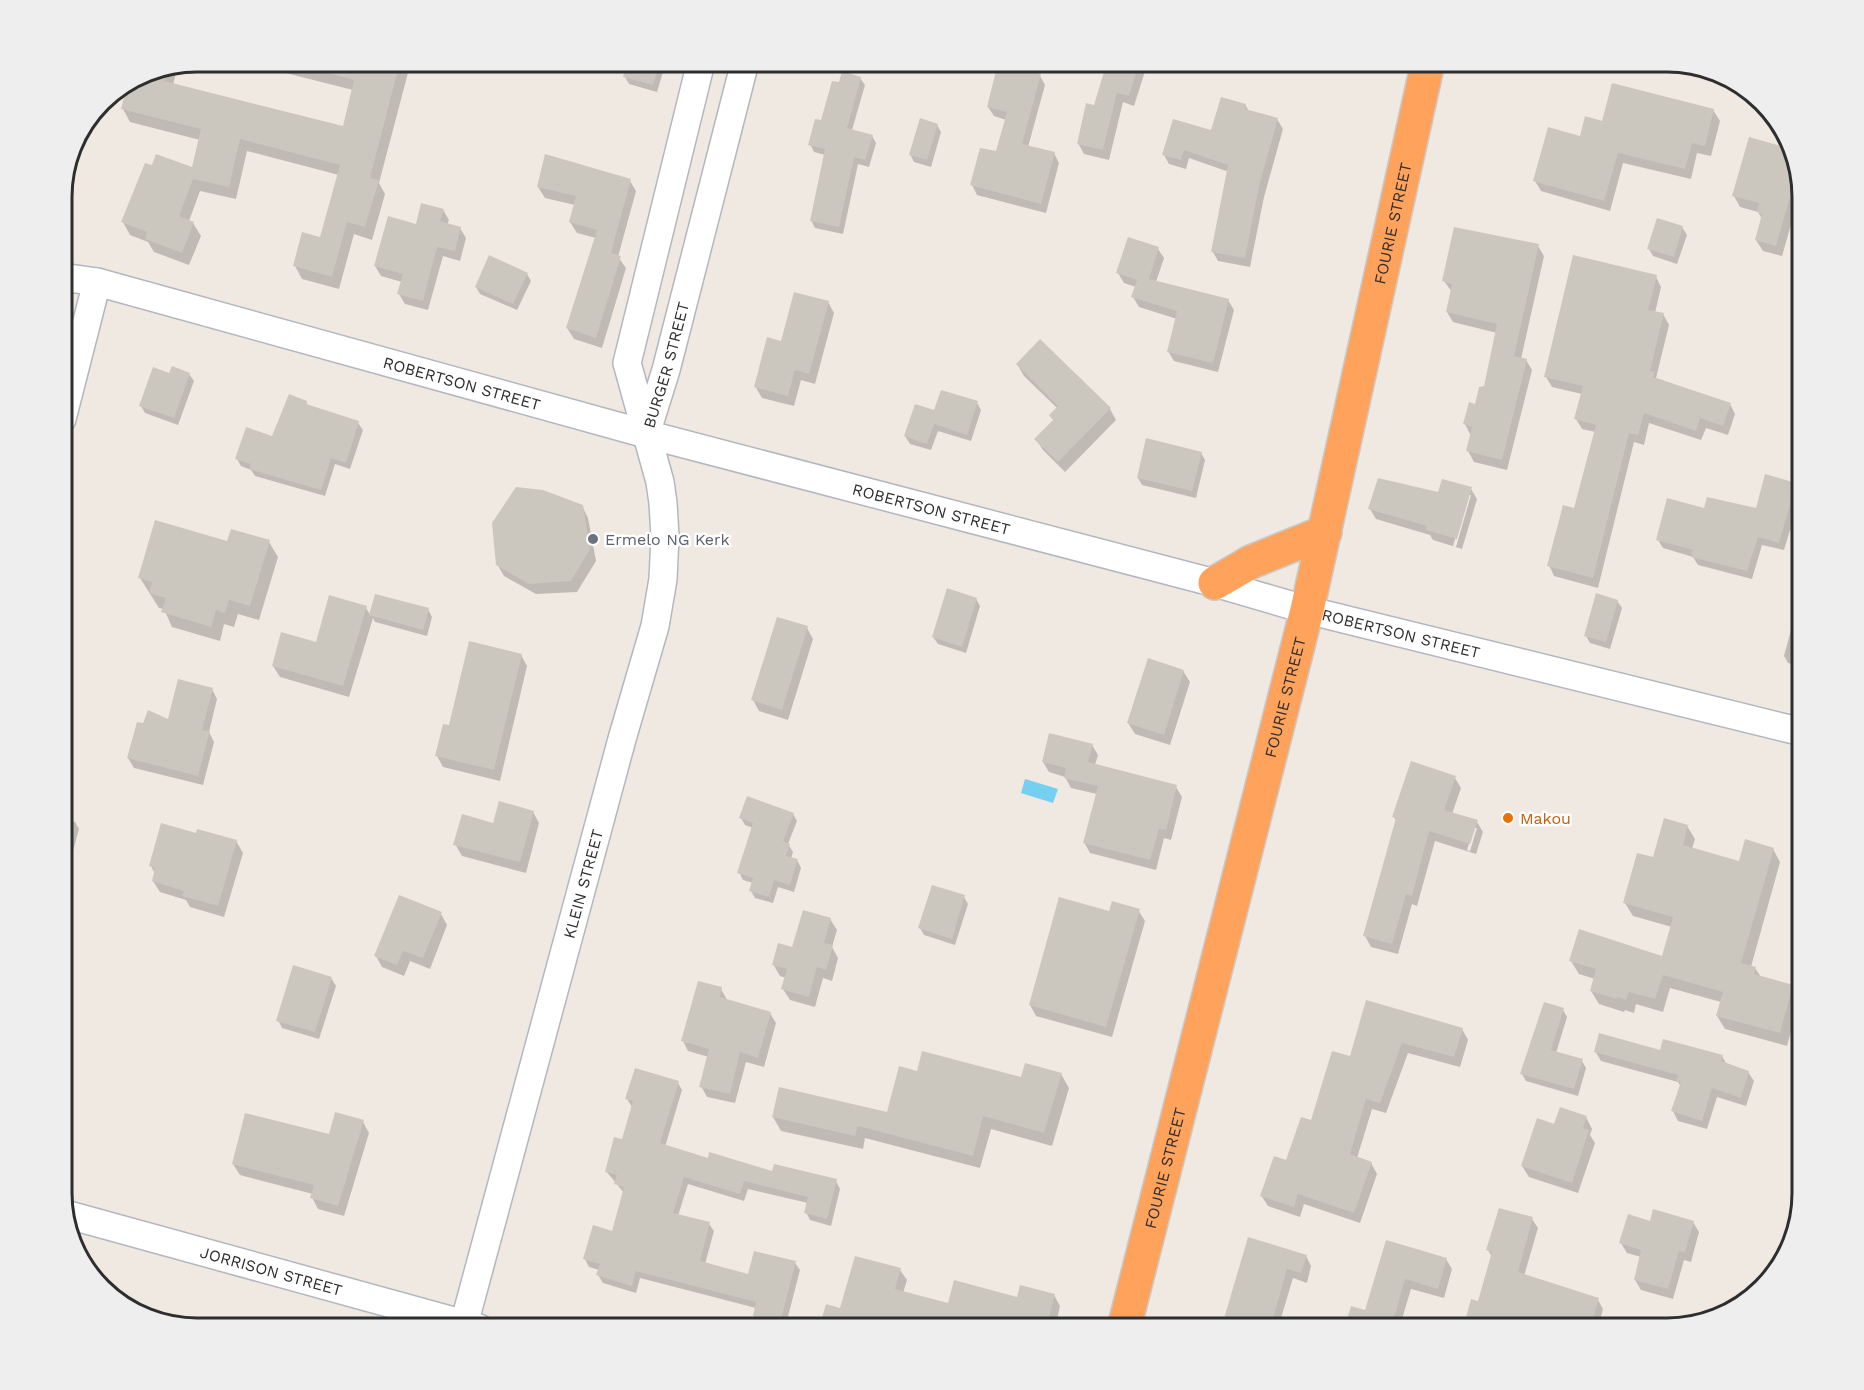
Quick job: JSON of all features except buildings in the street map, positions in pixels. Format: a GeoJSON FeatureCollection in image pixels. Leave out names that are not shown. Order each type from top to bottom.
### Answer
{"type":"FeatureCollection","features":[{"type":"Feature","properties":{"kind":"highway","name":"FOURIE STREET"},"geometry":{"type":"LineString","coordinates":[[1127,1318],[1307,610],[1426,72]]}},
{"type":"Feature","properties":{"kind":"highway"},"geometry":{"type":"LineString","coordinates":[[1215,583],[1251,562],[1324,532]]}},
{"type":"Feature","properties":{"kind":"street","name":"BURGER STREET"},"geometry":{"type":"LineString","coordinates":[[646,434],[627,363],[699,72]]}},
{"type":"Feature","properties":{"kind":"street","name":"BURGER STREET"},"geometry":{"type":"LineString","coordinates":[[646,434],[666,370],[742,72]]}},
{"type":"Feature","properties":{"kind":"street","name":"ROBERTSON STREET"},"geometry":{"type":"LineString","coordinates":[[72,278],[97,282],[646,434],[1215,583],[1307,610],[1792,729]]}},
{"type":"Feature","properties":{"kind":"street"},"geometry":{"type":"LineString","coordinates":[[72,380],[97,282]]}},
{"type":"Feature","properties":{"kind":"street","name":"KLEIN STREET"},"geometry":{"type":"LineString","coordinates":[[471,1318],[622,739],[655,626],[663,579],[665,536],[660,482],[646,434]]}},
{"type":"Feature","properties":{"kind":"street","name":"JORRISON STREET"},"geometry":{"type":"LineString","coordinates":[[74,1216],[437,1318]]}},
{"type":"Feature","properties":{"kind":"water"},"geometry":{"type":"Polygon","coordinates":[[[1025,779],[1058,789],[1053,803],[1021,793],[1025,779]]]}},
{"type":"Feature","properties":{"kind":"place","name":"Ermelo NG Kerk"},"geometry":{"type":"Point","coordinates":[593,539]}},
{"type":"Feature","properties":{"kind":"place","name":"Makou"},"geometry":{"type":"Point","coordinates":[1508,818]}}]}
